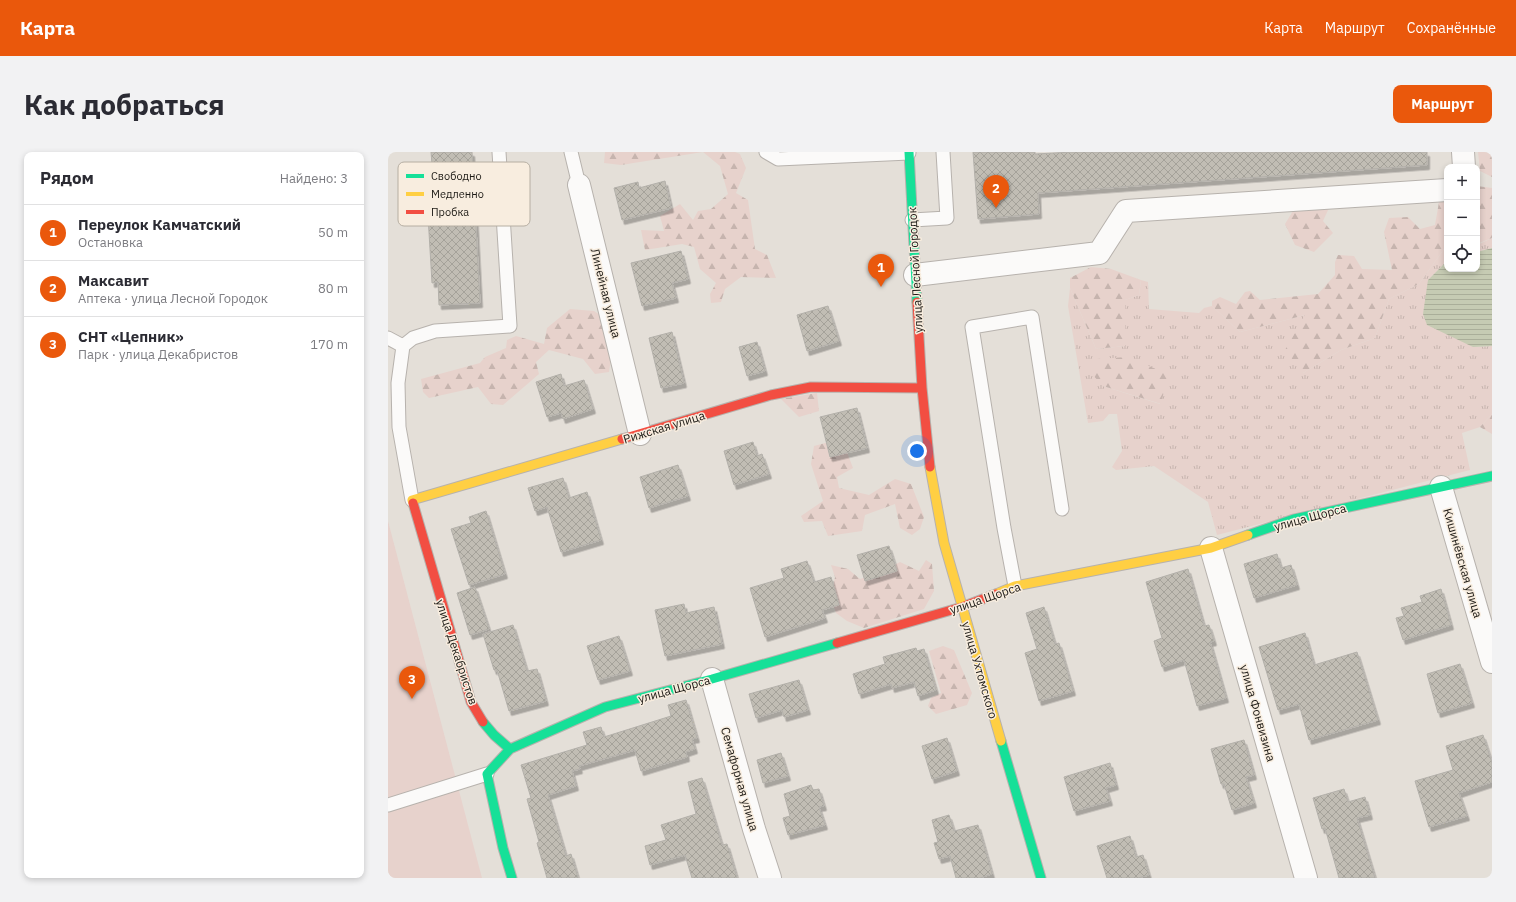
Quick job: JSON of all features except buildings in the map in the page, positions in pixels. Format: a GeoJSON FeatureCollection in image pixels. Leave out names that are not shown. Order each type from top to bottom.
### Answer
{"type":"FeatureCollection","features":[{"type":"Feature","properties":{"kind":"street","name":"улица Лесной Городок"},"geometry":{"type":"LineString","coordinates":[[909,152],[922,388]]}},
{"type":"Feature","properties":{"kind":"street"},"geometry":{"type":"LineString","coordinates":[[1463,152],[1464,164]]}},
{"type":"Feature","properties":{"kind":"street","name":"Линейная улица"},"geometry":{"type":"LineString","coordinates":[[579,185],[640,434]]}},
{"type":"Feature","properties":{"kind":"street"},"geometry":{"type":"LineString","coordinates":[[915,274],[1099,253],[1126,210],[1444,190]]}},
{"type":"Feature","properties":{"kind":"street","name":"Рижская улица"},"geometry":{"type":"LineString","coordinates":[[412,500],[771,395],[811,387],[922,388]]}},
{"type":"Feature","properties":{"kind":"street","name":"улица Ухтомского"},"geometry":{"type":"LineString","coordinates":[[922,388],[931,477],[944,543],[1041,878]]}},
{"type":"Feature","properties":{"kind":"street","name":"улица Щорса"},"geometry":{"type":"LineString","coordinates":[[510,749],[605,707],[712,679],[962,607],[1015,586],[1211,548],[1294,519],[1492,476]]}},
{"type":"Feature","properties":{"kind":"street","name":"Кишинёвская улица"},"geometry":{"type":"LineString","coordinates":[[1441,487],[1492,662]]}},
{"type":"Feature","properties":{"kind":"street","name":"улица Декабристов"},"geometry":{"type":"LineString","coordinates":[[412,500],[471,702],[483,722],[494,735],[510,749]]}},
{"type":"Feature","properties":{"kind":"street","name":"улица Фонвизина"},"geometry":{"type":"LineString","coordinates":[[1211,548],[1306,878]]}},
{"type":"Feature","properties":{"kind":"street","name":"Семафорная улица"},"geometry":{"type":"LineString","coordinates":[[712,679],[754,829],[770,878]]}},
{"type":"Feature","properties":{"kind":"street"},"geometry":{"type":"LineString","coordinates":[[510,749],[487,774],[503,848],[512,878]]}},
{"type":"Feature","properties":{"kind":"lane"},"geometry":{"type":"LineString","coordinates":[[499,152],[500,162]]}},
{"type":"Feature","properties":{"kind":"lane","name":"Линейная улица"},"geometry":{"type":"LineString","coordinates":[[571,152],[579,185]]}},
{"type":"Feature","properties":{"kind":"lane"},"geometry":{"type":"LineString","coordinates":[[766,152],[778,160],[909,152]]}},
{"type":"Feature","properties":{"kind":"lane"},"geometry":{"type":"LineString","coordinates":[[912,220],[947,218],[944,152]]}},
{"type":"Feature","properties":{"kind":"lane"},"geometry":{"type":"LineString","coordinates":[[412,500],[399,427],[398,383],[403,346],[413,338],[435,331],[510,326],[504,226]]}},
{"type":"Feature","properties":{"kind":"lane"},"geometry":{"type":"LineString","coordinates":[[1015,586],[1004,528],[972,327],[1032,317],[1062,509]]}},
{"type":"Feature","properties":{"kind":"lane"},"geometry":{"type":"LineString","coordinates":[[388,338],[403,346]]}},
{"type":"Feature","properties":{"kind":"lane"},"geometry":{"type":"LineString","coordinates":[[388,805],[487,774]]}},
{"type":"Feature","properties":{"kind":"green space"},"geometry":{"type":"Polygon","coordinates":[[[605,152],[703,152],[621,165],[604,163],[605,152]]]}},
{"type":"Feature","properties":{"kind":"green space"},"geometry":{"type":"Polygon","coordinates":[[[703,152],[735,152],[740,154],[746,168],[736,193],[748,200],[755,249],[767,255],[776,278],[741,277],[725,289],[721,302],[711,303],[710,294],[716,283],[700,269],[694,247],[682,244],[645,250],[641,230],[664,231],[660,216],[680,204],[693,220],[698,211],[711,209],[728,194],[720,166],[703,152]]]}},
{"type":"Feature","properties":{"kind":"green space"},"geometry":{"type":"Polygon","coordinates":[[[1478,152],[1492,152],[1492,177],[1480,171],[1478,152]]]}},
{"type":"Feature","properties":{"kind":"green space"},"geometry":{"type":"Polygon","coordinates":[[[1480,186],[1492,188],[1492,238],[1480,243],[1480,186]]]}},
{"type":"Feature","properties":{"kind":"green space"},"geometry":{"type":"Polygon","coordinates":[[[1444,200],[1444,249],[1419,284],[1389,299],[1375,338],[1341,350],[1303,373],[1285,350],[1305,315],[1240,332],[1212,306],[1212,301],[1220,297],[1236,304],[1245,292],[1250,291],[1260,300],[1318,294],[1335,275],[1335,262],[1338,255],[1354,256],[1362,269],[1392,270],[1384,232],[1389,218],[1408,217],[1420,229],[1435,225],[1439,202],[1444,200]]]}},
{"type":"Feature","properties":{"kind":"green space"},"geometry":{"type":"Polygon","coordinates":[[[1296,206],[1329,208],[1323,221],[1333,233],[1314,252],[1295,245],[1285,224],[1296,206]]]}},
{"type":"Feature","properties":{"kind":"green space"},"geometry":{"type":"Polygon","coordinates":[[[1492,238],[1492,248],[1480,251],[1480,244],[1492,238]]]}},
{"type":"Feature","properties":{"kind":"green space"},"geometry":{"type":"Polygon","coordinates":[[[1444,249],[1444,264],[1428,280],[1473,347],[1492,346],[1492,414],[1480,427],[1462,433],[1470,470],[1217,535],[1208,502],[1154,466],[1116,470],[1112,467],[1122,451],[1117,414],[1109,414],[1103,421],[1088,423],[1068,306],[1070,288],[1096,349],[1125,346],[1125,300],[1139,295],[1141,280],[1148,282],[1149,309],[1199,313],[1204,308],[1212,306],[1240,332],[1305,315],[1303,373],[1341,350],[1375,338],[1389,299],[1419,284],[1444,249]],[[1167,374],[1103,386],[1160,404],[1167,374]]]}},
{"type":"Feature","properties":{"kind":"green space"},"geometry":{"type":"Polygon","coordinates":[[[1091,267],[1111,269],[1141,280],[1139,295],[1125,300],[1125,346],[1096,349],[1070,288],[1070,278],[1091,267]]]}},
{"type":"Feature","properties":{"kind":"green space"},"geometry":{"type":"Polygon","coordinates":[[[570,309],[594,311],[626,332],[611,359],[609,372],[595,374],[583,359],[549,350],[536,362],[539,374],[503,405],[491,404],[478,387],[429,398],[423,392],[421,379],[480,363],[485,357],[506,348],[507,340],[516,336],[544,344],[547,328],[570,309]]]}},
{"type":"Feature","properties":{"kind":"green space"},"geometry":{"type":"Polygon","coordinates":[[[1127,357],[1168,374],[1161,404],[1103,386],[1089,371],[1097,359],[1127,357]]]}},
{"type":"Feature","properties":{"kind":"green space"},"geometry":{"type":"Polygon","coordinates":[[[817,393],[819,411],[799,417],[781,399],[817,393]]]}},
{"type":"Feature","properties":{"kind":"green space"},"geometry":{"type":"Polygon","coordinates":[[[1492,414],[1492,434],[1480,427],[1492,414]]]}},
{"type":"Feature","properties":{"kind":"green space"},"geometry":{"type":"Polygon","coordinates":[[[829,442],[845,447],[853,468],[837,477],[839,488],[869,495],[895,479],[911,484],[924,517],[920,529],[912,535],[900,528],[895,504],[865,515],[862,531],[828,536],[822,521],[804,522],[801,516],[823,501],[811,464],[814,446],[829,442]]]}},
{"type":"Feature","properties":{"kind":"green space"},"geometry":{"type":"Polygon","coordinates":[[[388,521],[482,878],[388,878],[388,521]]]}},
{"type":"Feature","properties":{"kind":"green space"},"geometry":{"type":"Polygon","coordinates":[[[926,560],[932,564],[934,591],[924,609],[864,628],[847,621],[836,613],[831,598],[835,577],[831,565],[848,569],[860,579],[877,574],[900,562],[919,571],[926,560]]]}},
{"type":"Feature","properties":{"kind":"green space"},"geometry":{"type":"Polygon","coordinates":[[[943,646],[954,650],[972,693],[967,705],[936,714],[928,706],[931,698],[941,693],[929,651],[943,646]]]}},
{"type":"Feature","properties":{"kind":"shaded area"},"geometry":{"type":"Polygon","coordinates":[[[1492,248],[1492,346],[1473,347],[1427,325],[1423,314],[1428,280],[1444,264],[1444,272],[1480,272],[1480,251],[1492,248]]]}},
{"type":"Feature","properties":{"kind":"traffic: fast"},"geometry":{"type":"LineString","coordinates":[[909,152],[917,302]]}},
{"type":"Feature","properties":{"kind":"traffic: fast"},"geometry":{"type":"LineString","coordinates":[[1248,535],[1294,519],[1492,476]]}},
{"type":"Feature","properties":{"kind":"traffic: fast"},"geometry":{"type":"LineString","coordinates":[[510,749],[605,707],[712,679],[837,643]]}},
{"type":"Feature","properties":{"kind":"traffic: fast"},"geometry":{"type":"LineString","coordinates":[[483,722],[494,735],[510,749],[487,774],[503,848],[512,878]]}},
{"type":"Feature","properties":{"kind":"traffic: fast"},"geometry":{"type":"LineString","coordinates":[[1001,741],[1041,878]]}},
{"type":"Feature","properties":{"kind":"traffic: slow"},"geometry":{"type":"LineString","coordinates":[[413,503],[412,500],[622,439]]}},
{"type":"Feature","properties":{"kind":"traffic: slow"},"geometry":{"type":"LineString","coordinates":[[930,467],[944,543],[1001,741]]}},
{"type":"Feature","properties":{"kind":"traffic: slow"},"geometry":{"type":"LineString","coordinates":[[996,594],[1015,586],[1211,548],[1248,535]]}},
{"type":"Feature","properties":{"kind":"traffic: jam"},"geometry":{"type":"LineString","coordinates":[[917,302],[922,388],[930,467]]}},
{"type":"Feature","properties":{"kind":"traffic: jam"},"geometry":{"type":"LineString","coordinates":[[622,439],[771,395],[811,387],[922,388]]}},
{"type":"Feature","properties":{"kind":"traffic: jam"},"geometry":{"type":"LineString","coordinates":[[413,503],[471,702],[483,722]]}},
{"type":"Feature","properties":{"kind":"traffic: jam"},"geometry":{"type":"LineString","coordinates":[[837,643],[962,607],[996,594]]}},
{"type":"Feature","properties":{"kind":"place","name":"Максавит"},"geometry":{"type":"Point","coordinates":[996,208]}},
{"type":"Feature","properties":{"kind":"place","name":"Переулок Камчатский"},"geometry":{"type":"Point","coordinates":[881,287]}},
{"type":"Feature","properties":{"kind":"place","name":"СНТ «Цепник»"},"geometry":{"type":"Point","coordinates":[412,699]}}]}
